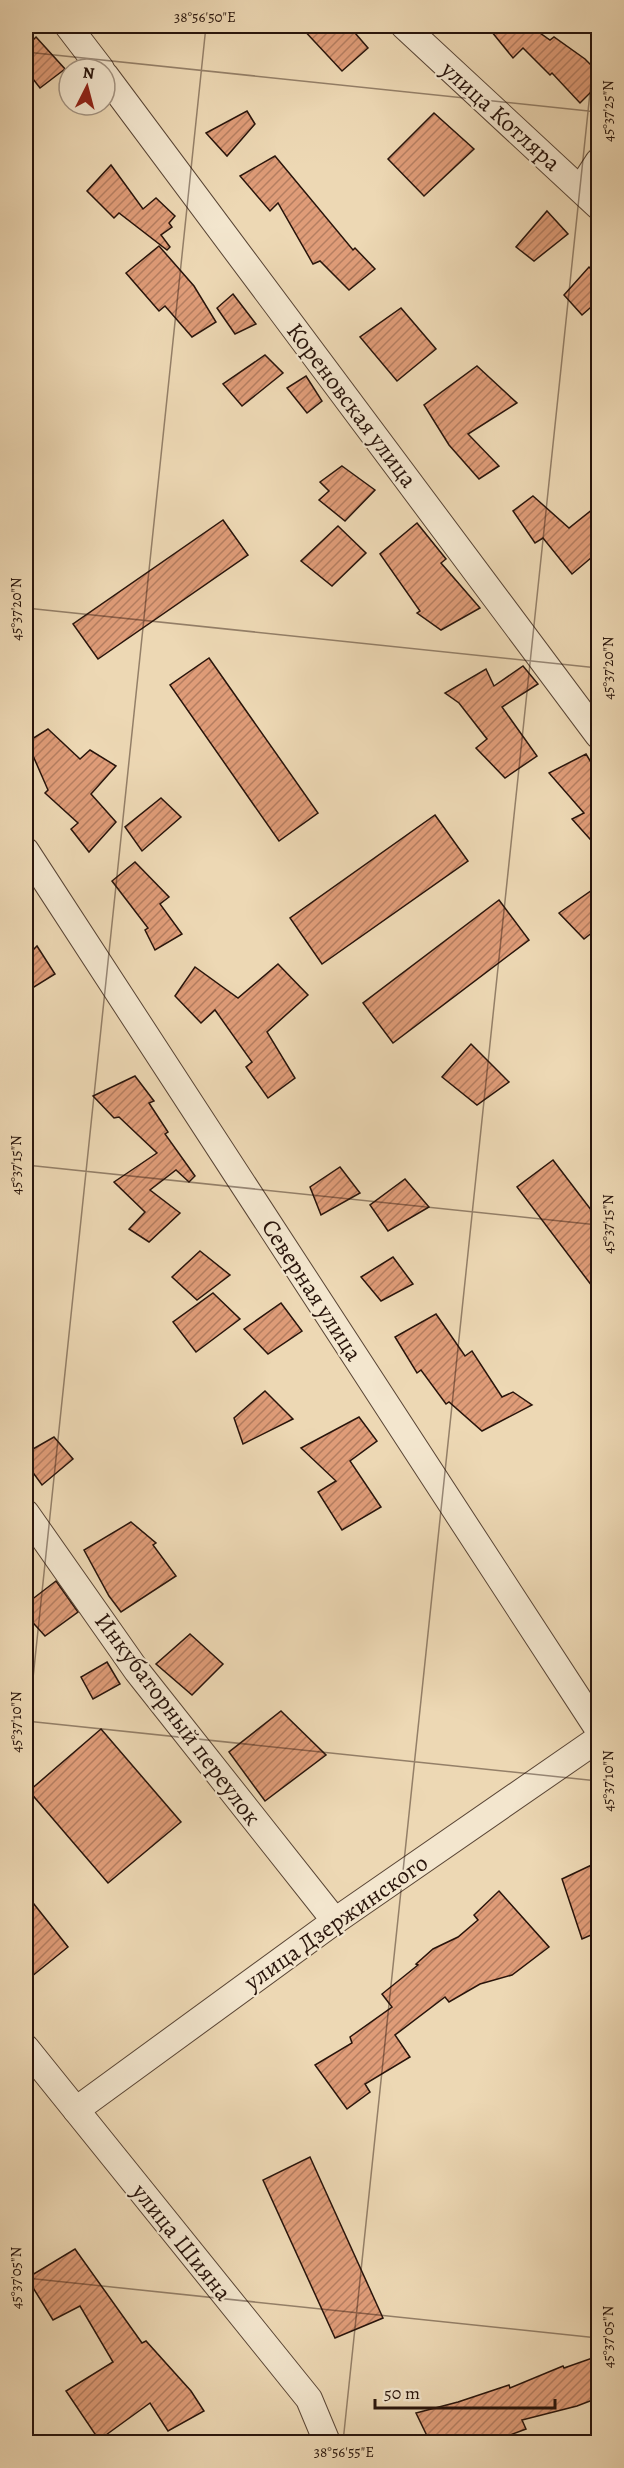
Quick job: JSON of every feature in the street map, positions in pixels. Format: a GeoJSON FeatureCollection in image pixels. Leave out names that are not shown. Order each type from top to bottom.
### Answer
{"type":"FeatureCollection","features":[{"type":"Feature","properties":{"kind":"street"},"geometry":{"type":"LineString","coordinates":[[68,26],[92,57]]}},
{"type":"Feature","properties":{"kind":"street","name":"улица Котляра"},"geometry":{"type":"LineString","coordinates":[[404,26],[598,206]]}},
{"type":"Feature","properties":{"kind":"street","name":"Кореновская улица"},"geometry":{"type":"LineString","coordinates":[[117,91],[598,735]]}},
{"type":"Feature","properties":{"kind":"street"},"geometry":{"type":"LineString","coordinates":[[580,188],[598,162]]}},
{"type":"Feature","properties":{"kind":"street","name":"Северная улица"},"geometry":{"type":"LineString","coordinates":[[26,851],[598,1729]]}},
{"type":"Feature","properties":{"kind":"street","name":"Инкубаторный переулок"},"geometry":{"type":"LineString","coordinates":[[26,1513],[137,1671],[335,1921]]}},
{"type":"Feature","properties":{"kind":"street","name":"улица Дзержинского"},"geometry":{"type":"LineString","coordinates":[[76,2110],[335,1921],[598,1738]]}},
{"type":"Feature","properties":{"kind":"street","name":"улица Шияна"},"geometry":{"type":"LineString","coordinates":[[26,2049],[309,2399],[327,2442]]}},
{"type":"Feature","properties":{"kind":"building"},"geometry":{"type":"Polygon","coordinates":[[[300,26],[349,26],[368,48],[342,71],[300,26]]]}},
{"type":"Feature","properties":{"kind":"building"},"geometry":{"type":"Polygon","coordinates":[[[487,26],[530,26],[550,40],[554,37],[585,59],[598,72],[598,85],[580,103],[552,73],[550,75],[523,48],[513,58],[487,26]]]}},
{"type":"Feature","properties":{"kind":"building"},"geometry":{"type":"Polygon","coordinates":[[[36,37],[57,60],[57,75],[40,88],[26,70],[26,47],[36,37]]]}},
{"type":"Feature","properties":{"kind":"building"},"geometry":{"type":"Polygon","coordinates":[[[247,111],[255,124],[227,156],[206,133],[247,111]]]}},
{"type":"Feature","properties":{"kind":"building"},"geometry":{"type":"Polygon","coordinates":[[[434,113],[474,149],[424,196],[388,159],[434,113]]]}},
{"type":"Feature","properties":{"kind":"building"},"geometry":{"type":"Polygon","coordinates":[[[275,156],[353,250],[355,248],[375,269],[349,290],[320,261],[313,264],[278,203],[270,211],[240,176],[275,156]]]}},
{"type":"Feature","properties":{"kind":"building"},"geometry":{"type":"Polygon","coordinates":[[[111,165],[143,209],[156,198],[175,216],[169,223],[172,227],[161,235],[170,247],[167,250],[119,213],[114,218],[87,191],[111,165]]]}},
{"type":"Feature","properties":{"kind":"building"},"geometry":{"type":"Polygon","coordinates":[[[547,211],[568,234],[534,261],[516,247],[547,211]]]}},
{"type":"Feature","properties":{"kind":"building"},"geometry":{"type":"Polygon","coordinates":[[[159,246],[194,286],[216,322],[192,337],[165,306],[159,311],[126,273],[159,246]]]}},
{"type":"Feature","properties":{"kind":"building"},"geometry":{"type":"Polygon","coordinates":[[[589,267],[598,276],[598,301],[582,315],[564,295],[589,267]]]}},
{"type":"Feature","properties":{"kind":"building"},"geometry":{"type":"Polygon","coordinates":[[[233,294],[256,324],[235,334],[217,308],[233,294]]]}},
{"type":"Feature","properties":{"kind":"building"},"geometry":{"type":"Polygon","coordinates":[[[401,308],[436,349],[397,381],[360,337],[401,308]]]}},
{"type":"Feature","properties":{"kind":"building"},"geometry":{"type":"Polygon","coordinates":[[[265,355],[283,373],[242,406],[223,384],[265,355]]]}},
{"type":"Feature","properties":{"kind":"building"},"geometry":{"type":"Polygon","coordinates":[[[477,366],[517,403],[468,434],[499,466],[479,479],[449,445],[424,405],[477,366]]]}},
{"type":"Feature","properties":{"kind":"building"},"geometry":{"type":"Polygon","coordinates":[[[306,376],[322,401],[307,413],[287,388],[306,376]]]}},
{"type":"Feature","properties":{"kind":"building"},"geometry":{"type":"Polygon","coordinates":[[[342,466],[375,490],[345,521],[319,500],[329,491],[320,482],[342,466]]]}},
{"type":"Feature","properties":{"kind":"building"},"geometry":{"type":"Polygon","coordinates":[[[533,496],[569,528],[598,505],[598,552],[572,574],[543,538],[535,543],[513,511],[533,496]]]}},
{"type":"Feature","properties":{"kind":"building"},"geometry":{"type":"Polygon","coordinates":[[[223,520],[248,555],[98,659],[73,624],[223,520]]]}},
{"type":"Feature","properties":{"kind":"building"},"geometry":{"type":"Polygon","coordinates":[[[417,523],[446,559],[441,563],[480,608],[441,630],[417,613],[420,611],[380,554],[417,523]]]}},
{"type":"Feature","properties":{"kind":"building"},"geometry":{"type":"Polygon","coordinates":[[[338,526],[366,553],[332,586],[301,561],[338,526]]]}},
{"type":"Feature","properties":{"kind":"building"},"geometry":{"type":"Polygon","coordinates":[[[209,658],[318,813],[279,841],[170,685],[209,658]]]}},
{"type":"Feature","properties":{"kind":"building"},"geometry":{"type":"Polygon","coordinates":[[[523,666],[538,684],[502,707],[537,756],[505,778],[476,748],[487,739],[459,703],[445,693],[486,669],[494,686],[523,666]]]}},
{"type":"Feature","properties":{"kind":"building"},"geometry":{"type":"Polygon","coordinates":[[[48,729],[80,759],[90,750],[116,766],[91,794],[116,822],[89,852],[71,829],[78,823],[45,793],[48,790],[27,742],[48,729]]]}},
{"type":"Feature","properties":{"kind":"building"},"geometry":{"type":"Polygon","coordinates":[[[586,754],[598,774],[598,848],[572,819],[584,813],[549,773],[586,754]]]}},
{"type":"Feature","properties":{"kind":"building"},"geometry":{"type":"Polygon","coordinates":[[[161,798],[181,817],[142,851],[125,827],[161,798]]]}},
{"type":"Feature","properties":{"kind":"building"},"geometry":{"type":"Polygon","coordinates":[[[435,815],[468,861],[322,964],[290,918],[435,815]]]}},
{"type":"Feature","properties":{"kind":"building"},"geometry":{"type":"Polygon","coordinates":[[[135,862],[169,897],[160,904],[182,934],[155,950],[145,930],[148,928],[112,881],[135,862]]]}},
{"type":"Feature","properties":{"kind":"building"},"geometry":{"type":"Polygon","coordinates":[[[598,886],[598,928],[584,939],[559,913],[598,886]]]}},
{"type":"Feature","properties":{"kind":"building"},"geometry":{"type":"Polygon","coordinates":[[[499,900],[529,940],[393,1043],[363,1003],[499,900]]]}},
{"type":"Feature","properties":{"kind":"building"},"geometry":{"type":"Polygon","coordinates":[[[37,946],[55,974],[26,992],[26,957],[37,946]]]}},
{"type":"Feature","properties":{"kind":"building"},"geometry":{"type":"Polygon","coordinates":[[[278,964],[308,995],[267,1032],[295,1078],[268,1098],[246,1067],[252,1062],[215,1010],[201,1023],[175,996],[195,967],[238,998],[278,964]]]}},
{"type":"Feature","properties":{"kind":"building"},"geometry":{"type":"Polygon","coordinates":[[[471,1044],[509,1082],[477,1105],[442,1077],[471,1044]]]}},
{"type":"Feature","properties":{"kind":"building"},"geometry":{"type":"Polygon","coordinates":[[[135,1076],[154,1101],[149,1103],[168,1132],[165,1134],[195,1176],[189,1182],[176,1170],[150,1190],[180,1213],[149,1242],[129,1229],[145,1212],[114,1182],[157,1153],[119,1117],[114,1118],[93,1096],[135,1076]]]}},
{"type":"Feature","properties":{"kind":"building"},"geometry":{"type":"Polygon","coordinates":[[[553,1160],[598,1219],[598,1294],[517,1187],[553,1160]]]}},
{"type":"Feature","properties":{"kind":"building"},"geometry":{"type":"Polygon","coordinates":[[[340,1167],[360,1193],[321,1215],[310,1187],[340,1167]]]}},
{"type":"Feature","properties":{"kind":"building"},"geometry":{"type":"Polygon","coordinates":[[[405,1179],[429,1207],[388,1231],[370,1205],[405,1179]]]}},
{"type":"Feature","properties":{"kind":"building"},"geometry":{"type":"Polygon","coordinates":[[[200,1251],[230,1275],[197,1300],[172,1277],[200,1251]]]}},
{"type":"Feature","properties":{"kind":"building"},"geometry":{"type":"Polygon","coordinates":[[[393,1257],[413,1284],[381,1301],[361,1277],[393,1257]]]}},
{"type":"Feature","properties":{"kind":"building"},"geometry":{"type":"Polygon","coordinates":[[[213,1293],[240,1319],[196,1352],[173,1322],[213,1293]]]}},
{"type":"Feature","properties":{"kind":"building"},"geometry":{"type":"Polygon","coordinates":[[[281,1303],[302,1331],[268,1354],[244,1329],[281,1303]]]}},
{"type":"Feature","properties":{"kind":"building"},"geometry":{"type":"Polygon","coordinates":[[[436,1314],[465,1356],[472,1351],[502,1397],[513,1392],[532,1405],[482,1431],[449,1402],[446,1404],[421,1370],[417,1373],[395,1337],[436,1314]]]}},
{"type":"Feature","properties":{"kind":"building"},"geometry":{"type":"Polygon","coordinates":[[[265,1391],[293,1419],[243,1444],[234,1418],[265,1391]]]}},
{"type":"Feature","properties":{"kind":"building"},"geometry":{"type":"Polygon","coordinates":[[[359,1417],[377,1441],[350,1461],[381,1507],[342,1530],[318,1492],[336,1481],[301,1448],[359,1417]]]}},
{"type":"Feature","properties":{"kind":"building"},"geometry":{"type":"Polygon","coordinates":[[[54,1437],[73,1459],[42,1485],[26,1463],[26,1453],[54,1437]]]}},
{"type":"Feature","properties":{"kind":"building"},"geometry":{"type":"Polygon","coordinates":[[[131,1522],[156,1543],[153,1545],[176,1576],[121,1612],[109,1596],[84,1550],[131,1522]]]}},
{"type":"Feature","properties":{"kind":"building"},"geometry":{"type":"Polygon","coordinates":[[[56,1581],[78,1612],[45,1636],[26,1615],[26,1604],[56,1581]]]}},
{"type":"Feature","properties":{"kind":"building"},"geometry":{"type":"Polygon","coordinates":[[[190,1634],[223,1664],[192,1695],[156,1664],[190,1634]]]}},
{"type":"Feature","properties":{"kind":"building"},"geometry":{"type":"Polygon","coordinates":[[[107,1662],[120,1684],[93,1699],[81,1677],[107,1662]]]}},
{"type":"Feature","properties":{"kind":"building"},"geometry":{"type":"Polygon","coordinates":[[[281,1711],[326,1755],[265,1801],[229,1752],[281,1711]]]}},
{"type":"Feature","properties":{"kind":"building"},"geometry":{"type":"Polygon","coordinates":[[[101,1729],[181,1822],[108,1883],[29,1791],[101,1729]]]}},
{"type":"Feature","properties":{"kind":"building"},"geometry":{"type":"Polygon","coordinates":[[[598,1862],[598,1932],[582,1939],[562,1879],[598,1862]]]}},
{"type":"Feature","properties":{"kind":"building"},"geometry":{"type":"Polygon","coordinates":[[[499,1891],[549,1947],[512,1975],[480,1984],[449,2002],[445,1997],[395,2035],[410,2057],[365,2084],[370,2092],[347,2109],[315,2065],[352,2043],[350,2037],[392,2007],[382,1994],[418,1965],[416,1964],[433,1949],[458,1937],[478,1920],[474,1915],[499,1891]]]}},
{"type":"Feature","properties":{"kind":"building"},"geometry":{"type":"Polygon","coordinates":[[[26,1894],[68,1947],[26,1981],[26,1894]]]}},
{"type":"Feature","properties":{"kind":"building"},"geometry":{"type":"Polygon","coordinates":[[[310,2157],[383,2318],[335,2338],[263,2180],[310,2157]]]}},
{"type":"Feature","properties":{"kind":"building"},"geometry":{"type":"Polygon","coordinates":[[[75,2249],[142,2343],[146,2341],[191,2391],[204,2411],[168,2431],[150,2403],[99,2440],[66,2391],[113,2362],[80,2306],[53,2320],[27,2278],[75,2249]]]}},
{"type":"Feature","properties":{"kind":"building"},"geometry":{"type":"Polygon","coordinates":[[[598,2356],[598,2398],[577,2406],[522,2420],[526,2429],[491,2442],[430,2442],[416,2413],[509,2385],[510,2388],[563,2366],[564,2368],[598,2356]]]}}]}
